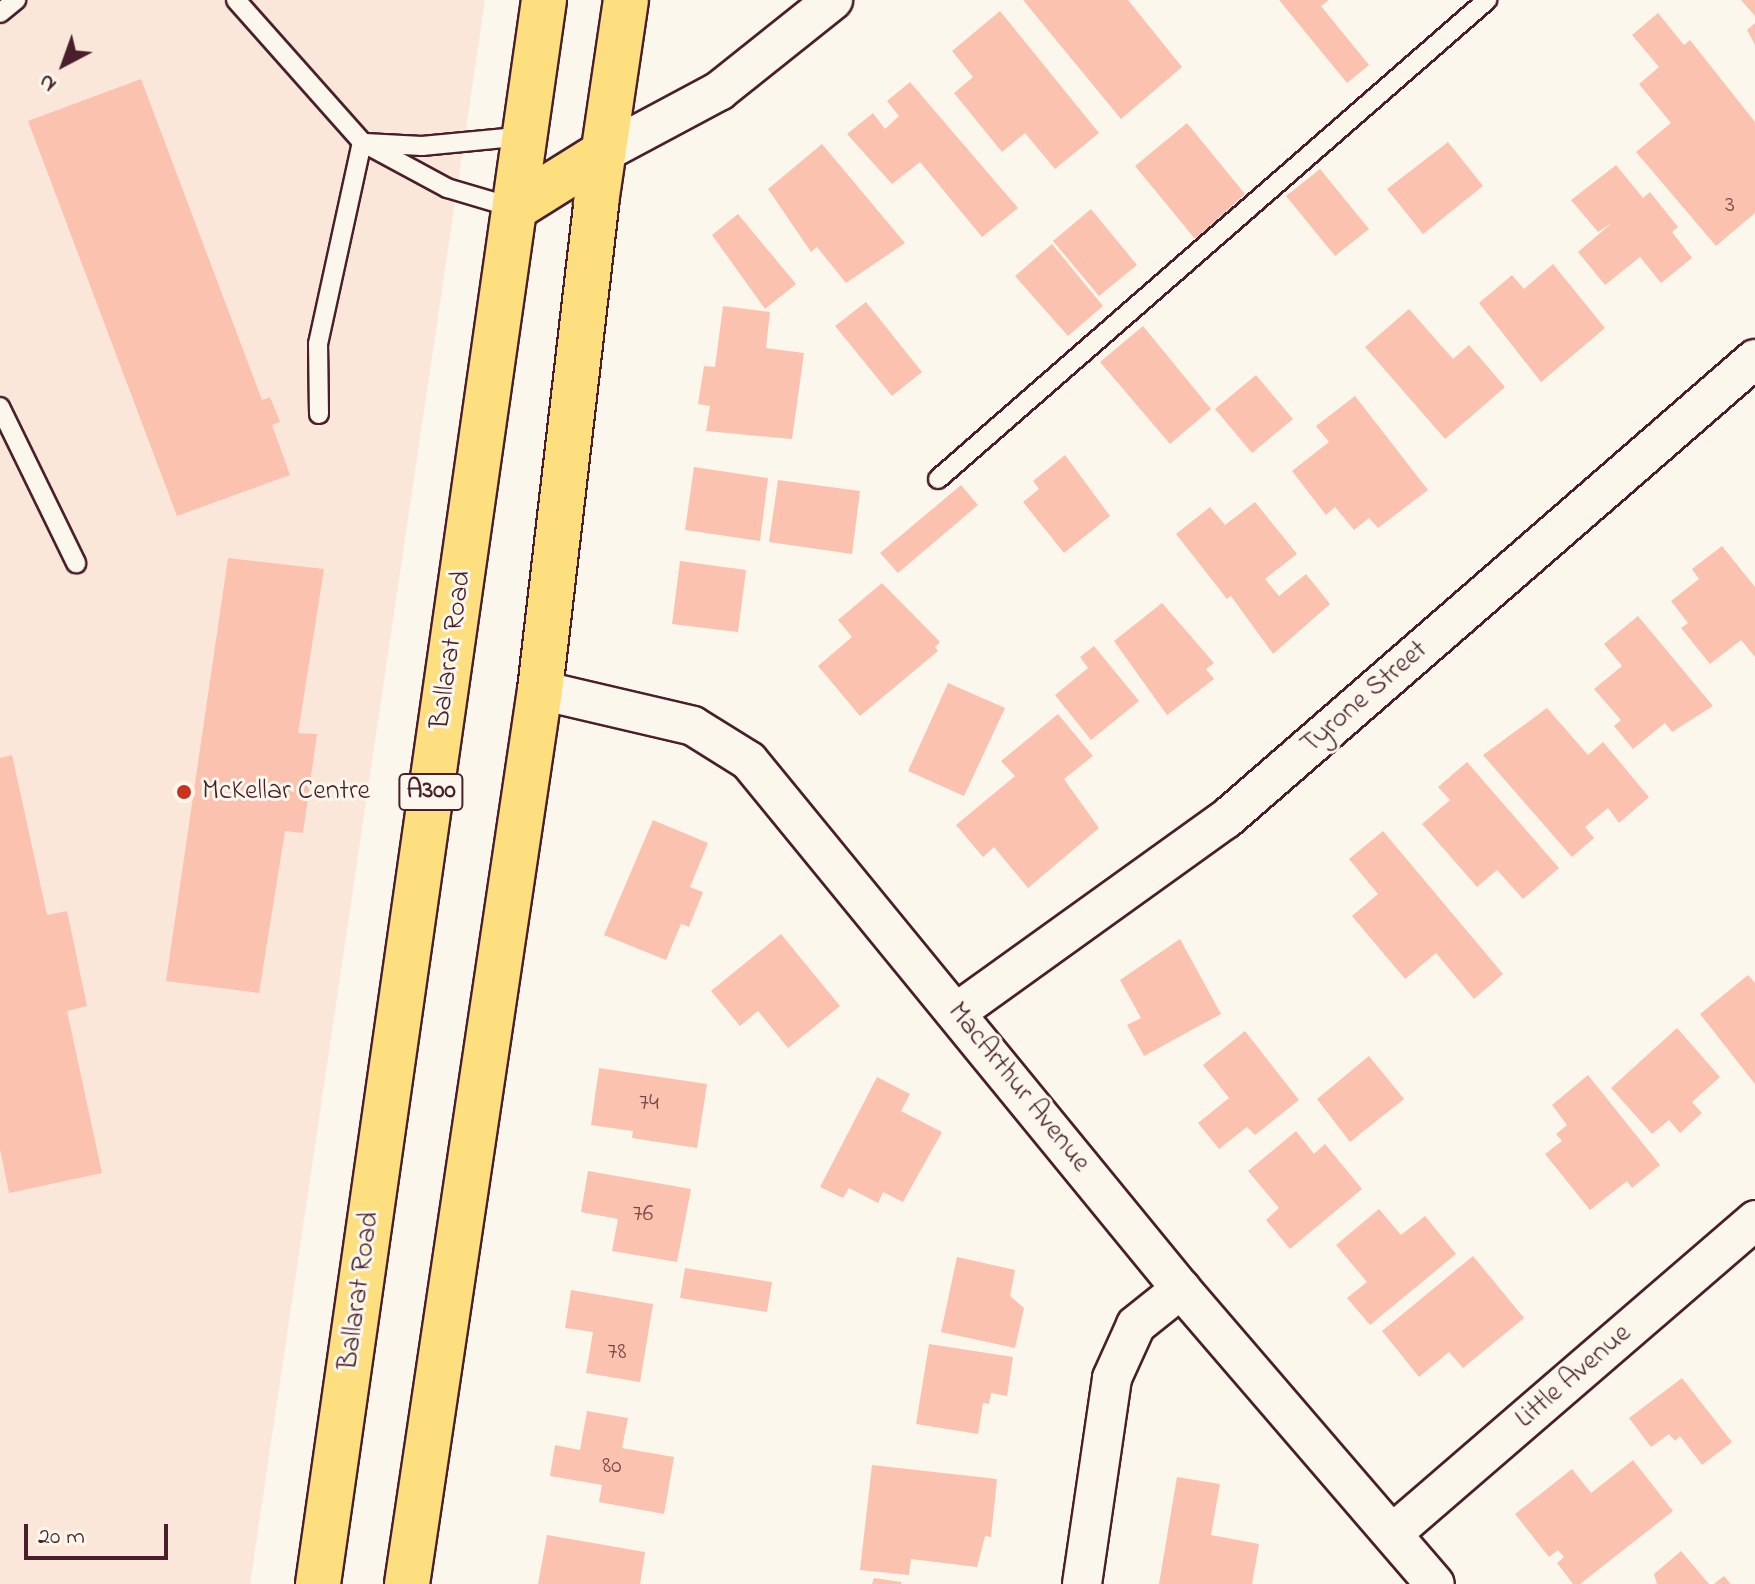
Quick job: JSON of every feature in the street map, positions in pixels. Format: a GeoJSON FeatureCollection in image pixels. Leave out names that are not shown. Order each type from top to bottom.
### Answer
{"type":"FeatureCollection","features":[{"type":"Feature","properties":{"kind":"highway","name":"Ballarat Road"},"geometry":{"type":"LineString","coordinates":[[318,1584],[544,0]]}},
{"type":"Feature","properties":{"kind":"highway"},"geometry":{"type":"LineString","coordinates":[[407,1584],[540,690],[603,153],[626,0]]}},
{"type":"Feature","properties":{"kind":"highway"},"geometry":{"type":"LineString","coordinates":[[525,136],[603,153]]}},
{"type":"Feature","properties":{"kind":"highway"},"geometry":{"type":"LineString","coordinates":[[515,208],[603,153]]}},
{"type":"Feature","properties":{"kind":"street"},"geometry":{"type":"LineString","coordinates":[[603,153],[719,91],[833,0]]}},
{"type":"Feature","properties":{"kind":"street","name":"Tyrone Street"},"geometry":{"type":"LineString","coordinates":[[957,1012],[1226,819],[1755,359]]}},
{"type":"Feature","properties":{"kind":"street","name":"MacArthur Avenue"},"geometry":{"type":"LineString","coordinates":[[540,690],[693,726],[749,761],[1181,1289],[1435,1584]]}},
{"type":"Feature","properties":{"kind":"street","name":"Little Avenue"},"geometry":{"type":"LineString","coordinates":[[1393,1533],[1755,1220]]}},
{"type":"Feature","properties":{"kind":"street"},"geometry":{"type":"LineString","coordinates":[[1082,1584],[1112,1378],[1136,1325],[1181,1289]]}},
{"type":"Feature","properties":{"kind":"lane"},"geometry":{"type":"LineString","coordinates":[[0,13],[16,0]]}},
{"type":"Feature","properties":{"kind":"lane"},"geometry":{"type":"LineString","coordinates":[[236,0],[362,142],[447,188],[515,208]]}},
{"type":"Feature","properties":{"kind":"lane"},"geometry":{"type":"LineString","coordinates":[[938,479],[1487,0]]}},
{"type":"Feature","properties":{"kind":"lane"},"geometry":{"type":"LineString","coordinates":[[362,142],[422,146],[525,136]]}},
{"type":"Feature","properties":{"kind":"lane"},"geometry":{"type":"LineString","coordinates":[[319,414],[318,344],[362,142]]}},
{"type":"Feature","properties":{"kind":"lane"},"geometry":{"type":"LineString","coordinates":[[0,407],[76,563]]}},
{"type":"Feature","properties":{"kind":"shaded area","name":"McKellar Centre"},"geometry":{"type":"Polygon","coordinates":[[[0,0],[485,0],[250,1584],[0,1584],[0,0]]]}},
{"type":"Feature","properties":{"kind":"building"},"geometry":{"type":"Polygon","coordinates":[[[1023,0],[1128,0],[1182,67],[1121,119],[1023,0]]]}},
{"type":"Feature","properties":{"kind":"building"},"geometry":{"type":"Polygon","coordinates":[[[1279,0],[1329,0],[1321,6],[1369,65],[1347,83],[1279,0]]]}},
{"type":"Feature","properties":{"kind":"building"},"geometry":{"type":"Polygon","coordinates":[[[1741,0],[1755,0],[1755,16],[1741,0]]]}},
{"type":"Feature","properties":{"kind":"building"},"geometry":{"type":"Polygon","coordinates":[[[1000,11],[1099,133],[1055,169],[1025,133],[1002,152],[954,93],[973,77],[952,51],[1000,11]]]}},
{"type":"Feature","properties":{"kind":"building"},"geometry":{"type":"Polygon","coordinates":[[[1658,13],[1684,45],[1690,40],[1755,122],[1755,213],[1716,246],[1636,152],[1671,123],[1639,84],[1659,67],[1632,35],[1658,13]]]}},
{"type":"Feature","properties":{"kind":"building"},"geometry":{"type":"Polygon","coordinates":[[[1755,23],[1755,45],[1747,30],[1755,23]]]}},
{"type":"Feature","properties":{"kind":"building"},"geometry":{"type":"Polygon","coordinates":[[[141,79],[262,400],[270,397],[280,422],[272,425],[290,475],[177,516],[28,121],[141,79]]]}},
{"type":"Feature","properties":{"kind":"building"},"geometry":{"type":"Polygon","coordinates":[[[910,82],[1018,208],[982,237],[920,162],[892,184],[847,134],[873,113],[885,129],[899,116],[887,101],[910,82]]]}},
{"type":"Feature","properties":{"kind":"building"},"geometry":{"type":"Polygon","coordinates":[[[1187,123],[1245,194],[1195,239],[1135,166],[1187,123]]]}},
{"type":"Feature","properties":{"kind":"building"},"geometry":{"type":"Polygon","coordinates":[[[1448,142],[1483,186],[1423,234],[1387,189],[1448,142]]]}},
{"type":"Feature","properties":{"kind":"building"},"geometry":{"type":"Polygon","coordinates":[[[822,144],[905,243],[846,283],[817,247],[811,252],[768,189],[822,144]]]}},
{"type":"Feature","properties":{"kind":"building"},"geometry":{"type":"Polygon","coordinates":[[[1616,165],[1643,198],[1650,192],[1678,227],[1672,232],[1692,258],[1661,283],[1640,257],[1605,285],[1578,252],[1612,223],[1598,232],[1571,200],[1616,165]]]}},
{"type":"Feature","properties":{"kind":"building"},"geometry":{"type":"Polygon","coordinates":[[[1320,169],[1369,229],[1335,256],[1286,196],[1320,169]]]}},
{"type":"Feature","properties":{"kind":"building"},"geometry":{"type":"Polygon","coordinates":[[[1091,209],[1137,265],[1099,296],[1053,241],[1091,209]]]}},
{"type":"Feature","properties":{"kind":"building"},"geometry":{"type":"Polygon","coordinates":[[[738,214],[796,284],[765,309],[712,235],[738,214]]]}},
{"type":"Feature","properties":{"kind":"building"},"geometry":{"type":"Polygon","coordinates":[[[1052,244],[1103,306],[1068,336],[1015,276],[1052,244]]]}},
{"type":"Feature","properties":{"kind":"building"},"geometry":{"type":"Polygon","coordinates":[[[1553,264],[1605,328],[1541,382],[1479,303],[1512,275],[1524,289],[1553,264]]]}},
{"type":"Feature","properties":{"kind":"building"},"geometry":{"type":"Polygon","coordinates":[[[866,302],[922,372],[892,396],[835,326],[866,302]]]}},
{"type":"Feature","properties":{"kind":"building"},"geometry":{"type":"Polygon","coordinates":[[[723,306],[770,312],[766,348],[804,353],[792,439],[706,431],[710,406],[698,404],[704,366],[715,367],[723,306]]]}},
{"type":"Feature","properties":{"kind":"building"},"geometry":{"type":"Polygon","coordinates":[[[1409,309],[1453,359],[1469,345],[1505,387],[1445,439],[1365,347],[1409,309]]]}},
{"type":"Feature","properties":{"kind":"building"},"geometry":{"type":"Polygon","coordinates":[[[1143,326],[1211,409],[1170,444],[1100,362],[1143,326]]]}},
{"type":"Feature","properties":{"kind":"building"},"geometry":{"type":"Polygon","coordinates":[[[1256,375],[1293,419],[1252,453],[1215,409],[1256,375]]]}},
{"type":"Feature","properties":{"kind":"building"},"geometry":{"type":"Polygon","coordinates":[[[1355,396],[1428,490],[1378,528],[1369,518],[1354,530],[1335,507],[1326,515],[1292,471],[1329,442],[1316,426],[1355,396]]]}},
{"type":"Feature","properties":{"kind":"building"},"geometry":{"type":"Polygon","coordinates":[[[1065,455],[1110,516],[1064,553],[1023,502],[1039,489],[1033,481],[1065,455]]]}},
{"type":"Feature","properties":{"kind":"building"},"geometry":{"type":"Polygon","coordinates":[[[694,467],[768,478],[760,541],[685,530],[694,467]]]}},
{"type":"Feature","properties":{"kind":"building"},"geometry":{"type":"Polygon","coordinates":[[[778,480],[860,491],[852,554],[769,542],[778,480]]]}},
{"type":"Feature","properties":{"kind":"building"},"geometry":{"type":"Polygon","coordinates":[[[961,485],[978,505],[898,573],[880,553],[961,485]]]}},
{"type":"Feature","properties":{"kind":"building"},"geometry":{"type":"Polygon","coordinates":[[[1255,502],[1297,554],[1265,579],[1279,596],[1306,574],[1330,604],[1273,654],[1231,596],[1227,599],[1176,534],[1210,507],[1225,525],[1255,502]]]}},
{"type":"Feature","properties":{"kind":"building"},"geometry":{"type":"Polygon","coordinates":[[[1722,546],[1755,587],[1755,657],[1741,640],[1710,664],[1681,628],[1688,623],[1671,601],[1699,579],[1692,569],[1722,546]]]}},
{"type":"Feature","properties":{"kind":"building"},"geometry":{"type":"Polygon","coordinates":[[[228,558],[324,569],[298,733],[317,734],[303,833],[285,831],[259,993],[166,981],[228,558]]]}},
{"type":"Feature","properties":{"kind":"building"},"geometry":{"type":"Polygon","coordinates":[[[680,561],[746,570],[738,632],[672,624],[680,561]]]}},
{"type":"Feature","properties":{"kind":"building"},"geometry":{"type":"Polygon","coordinates":[[[882,583],[940,642],[935,647],[938,651],[860,716],[818,666],[852,637],[838,620],[882,583]]]}},
{"type":"Feature","properties":{"kind":"building"},"geometry":{"type":"Polygon","coordinates":[[[1162,603],[1214,663],[1206,669],[1214,679],[1167,715],[1114,641],[1162,603]]]}},
{"type":"Feature","properties":{"kind":"building"},"geometry":{"type":"Polygon","coordinates":[[[1638,616],[1713,706],[1672,732],[1665,723],[1633,749],[1614,726],[1621,720],[1594,689],[1622,666],[1604,644],[1638,616]]]}},
{"type":"Feature","properties":{"kind":"building"},"geometry":{"type":"Polygon","coordinates":[[[1094,646],[1139,701],[1091,740],[1055,695],[1088,668],[1080,657],[1094,646]]]}},
{"type":"Feature","properties":{"kind":"building"},"geometry":{"type":"Polygon","coordinates":[[[948,683],[1005,708],[964,796],[908,771],[948,683]]]}},
{"type":"Feature","properties":{"kind":"building"},"geometry":{"type":"Polygon","coordinates":[[[1547,708],[1588,755],[1603,742],[1649,797],[1619,823],[1608,808],[1585,827],[1594,838],[1572,857],[1483,755],[1547,708]]]}},
{"type":"Feature","properties":{"kind":"building"},"geometry":{"type":"Polygon","coordinates":[[[1058,714],[1093,756],[1064,779],[1099,828],[1028,888],[994,847],[983,857],[956,825],[1015,776],[1001,761],[1058,714]]]}},
{"type":"Feature","properties":{"kind":"building"},"geometry":{"type":"Polygon","coordinates":[[[12,755],[47,915],[67,911],[87,1006],[67,1011],[102,1173],[9,1193],[0,1149],[0,758],[12,755]]]}},
{"type":"Feature","properties":{"kind":"building"},"geometry":{"type":"Polygon","coordinates":[[[1467,762],[1559,868],[1523,899],[1497,870],[1477,887],[1422,824],[1450,800],[1438,787],[1467,762]]]}},
{"type":"Feature","properties":{"kind":"building"},"geometry":{"type":"Polygon","coordinates":[[[653,820],[708,843],[690,887],[703,892],[689,927],[681,924],[666,960],[604,935],[653,820]]]}},
{"type":"Feature","properties":{"kind":"building"},"geometry":{"type":"Polygon","coordinates":[[[1383,831],[1503,974],[1474,999],[1436,953],[1405,979],[1352,916],[1378,894],[1349,859],[1383,831]]]}},
{"type":"Feature","properties":{"kind":"building"},"geometry":{"type":"Polygon","coordinates":[[[781,934],[840,1006],[788,1048],[758,1011],[740,1026],[711,991],[781,934]]]}},
{"type":"Feature","properties":{"kind":"building"},"geometry":{"type":"Polygon","coordinates":[[[1180,939],[1221,1014],[1144,1056],[1127,1025],[1141,1018],[1120,980],[1180,939]]]}},
{"type":"Feature","properties":{"kind":"building"},"geometry":{"type":"Polygon","coordinates":[[[1748,975],[1755,983],[1755,1084],[1700,1014],[1748,975]]]}},
{"type":"Feature","properties":{"kind":"building"},"geometry":{"type":"Polygon","coordinates":[[[1677,1028],[1720,1077],[1692,1102],[1702,1113],[1680,1133],[1669,1120],[1652,1134],[1611,1088],[1677,1028]]]}},
{"type":"Feature","properties":{"kind":"building"},"geometry":{"type":"Polygon","coordinates":[[[1245,1031],[1299,1100],[1255,1135],[1247,1127],[1219,1149],[1198,1123],[1229,1098],[1203,1065],[1245,1031]]]}},
{"type":"Feature","properties":{"kind":"building"},"geometry":{"type":"Polygon","coordinates":[[[1369,1056],[1404,1099],[1350,1142],[1317,1099],[1369,1056]]]}},
{"type":"Feature","properties":{"kind":"building"},"geometry":{"type":"Polygon","coordinates":[[[599,1068],[707,1084],[697,1148],[632,1138],[633,1131],[591,1125],[599,1068]]]}},
{"type":"Feature","properties":{"kind":"building"},"geometry":{"type":"Polygon","coordinates":[[[1588,1075],[1660,1165],[1632,1188],[1627,1181],[1590,1210],[1545,1154],[1562,1141],[1556,1134],[1567,1125],[1552,1105],[1588,1075]]]}},
{"type":"Feature","properties":{"kind":"building"},"geometry":{"type":"Polygon","coordinates":[[[877,1077],[910,1094],[901,1111],[942,1132],[903,1202],[883,1192],[878,1203],[849,1188],[843,1198],[820,1187],[877,1077]]]}},
{"type":"Feature","properties":{"kind":"building"},"geometry":{"type":"Polygon","coordinates":[[[1296,1131],[1314,1154],[1325,1144],[1362,1189],[1290,1249],[1266,1220],[1279,1208],[1248,1171],[1296,1131]]]}},
{"type":"Feature","properties":{"kind":"building"},"geometry":{"type":"Polygon","coordinates":[[[588,1171],[691,1189],[677,1262],[612,1251],[618,1219],[581,1212],[588,1171]]]}},
{"type":"Feature","properties":{"kind":"building"},"geometry":{"type":"Polygon","coordinates":[[[1379,1209],[1401,1235],[1425,1216],[1456,1254],[1370,1325],[1347,1298],[1367,1282],[1336,1245],[1379,1209]]]}},
{"type":"Feature","properties":{"kind":"building"},"geometry":{"type":"Polygon","coordinates":[[[1473,1256],[1524,1318],[1463,1368],[1449,1352],[1419,1377],[1382,1331],[1473,1256]]]}},
{"type":"Feature","properties":{"kind":"building"},"geometry":{"type":"Polygon","coordinates":[[[957,1257],[1015,1270],[1010,1296],[1024,1308],[1015,1348],[941,1332],[957,1257]]]}},
{"type":"Feature","properties":{"kind":"building"},"geometry":{"type":"Polygon","coordinates":[[[685,1268],[772,1282],[767,1312],[680,1298],[685,1268]]]}},
{"type":"Feature","properties":{"kind":"building"},"geometry":{"type":"Polygon","coordinates":[[[571,1290],[653,1304],[640,1382],[586,1373],[593,1332],[565,1328],[571,1290]]]}},
{"type":"Feature","properties":{"kind":"building"},"geometry":{"type":"Polygon","coordinates":[[[929,1344],[1013,1357],[1007,1396],[991,1393],[989,1404],[983,1403],[978,1434],[916,1424],[929,1344]]]}},
{"type":"Feature","properties":{"kind":"building"},"geometry":{"type":"Polygon","coordinates":[[[1682,1378],[1732,1442],[1702,1465],[1680,1436],[1675,1441],[1669,1434],[1651,1447],[1629,1418],[1682,1378]]]}},
{"type":"Feature","properties":{"kind":"building"},"geometry":{"type":"Polygon","coordinates":[[[587,1411],[628,1418],[622,1448],[674,1457],[664,1514],[599,1502],[602,1485],[550,1476],[555,1445],[580,1450],[587,1411]]]}},
{"type":"Feature","properties":{"kind":"building"},"geometry":{"type":"Polygon","coordinates":[[[1633,1460],[1673,1511],[1580,1584],[1573,1584],[1557,1563],[1564,1557],[1558,1550],[1549,1557],[1515,1514],[1572,1469],[1591,1493],[1633,1460]]]}},
{"type":"Feature","properties":{"kind":"building"},"geometry":{"type":"Polygon","coordinates":[[[872,1465],[997,1479],[991,1537],[985,1536],[977,1567],[911,1559],[909,1575],[860,1570],[872,1465]]]}},
{"type":"Feature","properties":{"kind":"building"},"geometry":{"type":"Polygon","coordinates":[[[1177,1477],[1220,1484],[1211,1535],[1259,1544],[1252,1584],[1159,1584],[1177,1477]]]}},
{"type":"Feature","properties":{"kind":"building"},"geometry":{"type":"Polygon","coordinates":[[[547,1535],[645,1552],[640,1584],[538,1584],[547,1535]]]}},
{"type":"Feature","properties":{"kind":"building"},"geometry":{"type":"Polygon","coordinates":[[[1681,1551],[1709,1584],[1657,1584],[1654,1574],[1681,1551]]]}},
{"type":"Feature","properties":{"kind":"building"},"geometry":{"type":"Polygon","coordinates":[[[1724,1576],[1731,1584],[1714,1584],[1724,1576]]]}},
{"type":"Feature","properties":{"kind":"building"},"geometry":{"type":"Polygon","coordinates":[[[874,1578],[901,1582],[901,1584],[872,1584],[874,1578]]]}},
{"type":"Feature","properties":{"kind":"place","name":"McKellar Centre"},"geometry":{"type":"Point","coordinates":[184,792]}}]}
